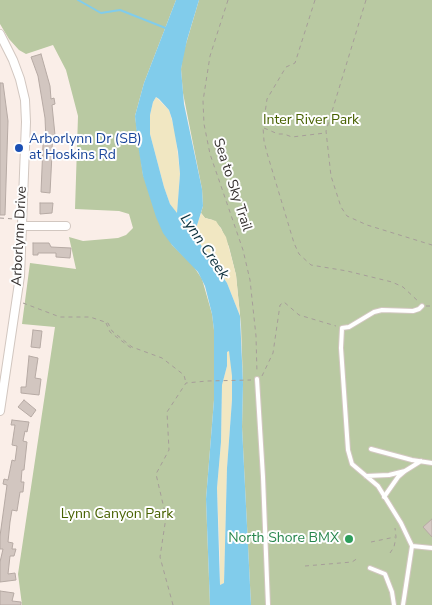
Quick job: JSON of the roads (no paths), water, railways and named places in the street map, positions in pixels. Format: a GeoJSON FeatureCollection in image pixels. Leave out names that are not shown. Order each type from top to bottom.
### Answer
{"type":"FeatureCollection","features":[{"type":"Feature","properties":{"kind":"street","name":"Arborlynn Drive"},"geometry":{"type":"LineString","coordinates":[[0,34],[14,60],[24,100],[26,122],[20,276],[0,411]]}},
{"type":"Feature","properties":{"kind":"street"},"geometry":{"type":"LineString","coordinates":[[22,222],[66,226]]}},
{"type":"Feature","properties":{"kind":"lane"},"geometry":{"type":"LineString","coordinates":[[403,605],[412,546],[401,523],[378,486],[352,464],[348,450],[341,348],[342,328],[374,312],[382,310],[413,311],[422,306]]}},
{"type":"Feature","properties":{"kind":"lane"},"geometry":{"type":"LineString","coordinates":[[257,379],[268,605]]}},
{"type":"Feature","properties":{"kind":"lane"},"geometry":{"type":"LineString","coordinates":[[371,449],[420,462],[432,463]]}},
{"type":"Feature","properties":{"kind":"lane"},"geometry":{"type":"LineString","coordinates":[[384,496],[398,477],[420,462]]}},
{"type":"Feature","properties":{"kind":"lane"},"geometry":{"type":"LineString","coordinates":[[366,476],[389,475],[405,471]]}},
{"type":"Feature","properties":{"kind":"lane"},"geometry":{"type":"LineString","coordinates":[[412,546],[432,548]]}},
{"type":"Feature","properties":{"kind":"lane"},"geometry":{"type":"LineString","coordinates":[[370,568],[385,574],[392,592],[394,605]]}},
{"type":"Feature","properties":{"kind":"water"},"geometry":{"type":"Polygon","coordinates":[[[176,0],[199,0],[187,40],[181,69],[184,104],[202,189],[203,206],[194,235],[227,283],[240,316],[243,384],[242,427],[251,605],[210,605],[206,499],[214,400],[214,330],[212,314],[205,286],[198,272],[163,233],[143,176],[135,116],[144,83],[176,0]],[[156,97],[150,115],[150,134],[164,187],[170,204],[177,213],[180,174],[178,152],[169,110],[156,97]],[[229,351],[227,352],[227,366],[222,385],[221,442],[217,488],[220,585],[224,583],[227,468],[232,400],[229,351]]]}},
{"type":"Feature","properties":{"kind":"waterway"},"geometry":{"type":"LineString","coordinates":[[78,0],[101,13],[120,10],[168,29]]}},
{"type":"Feature","properties":{"kind":"place","name":"Arborlynn Dr (SB) at Hoskins Rd"},"geometry":{"type":"Point","coordinates":[19,148]}},
{"type":"Feature","properties":{"kind":"place","name":"North Shore BMX"},"geometry":{"type":"Point","coordinates":[349,539]}},
{"type":"Feature","properties":{"kind":"park label","name":"Inter River Park"},"geometry":{"type":"Point","coordinates":[311,121]}},
{"type":"Feature","properties":{"kind":"park label","name":"Lynn Canyon Park"},"geometry":{"type":"Point","coordinates":[117,515]}},
{"type":"Feature","properties":{"kind":"water label","name":"Lynn Creek"},"geometry":{"type":"Point","coordinates":[204,247]}}]}
